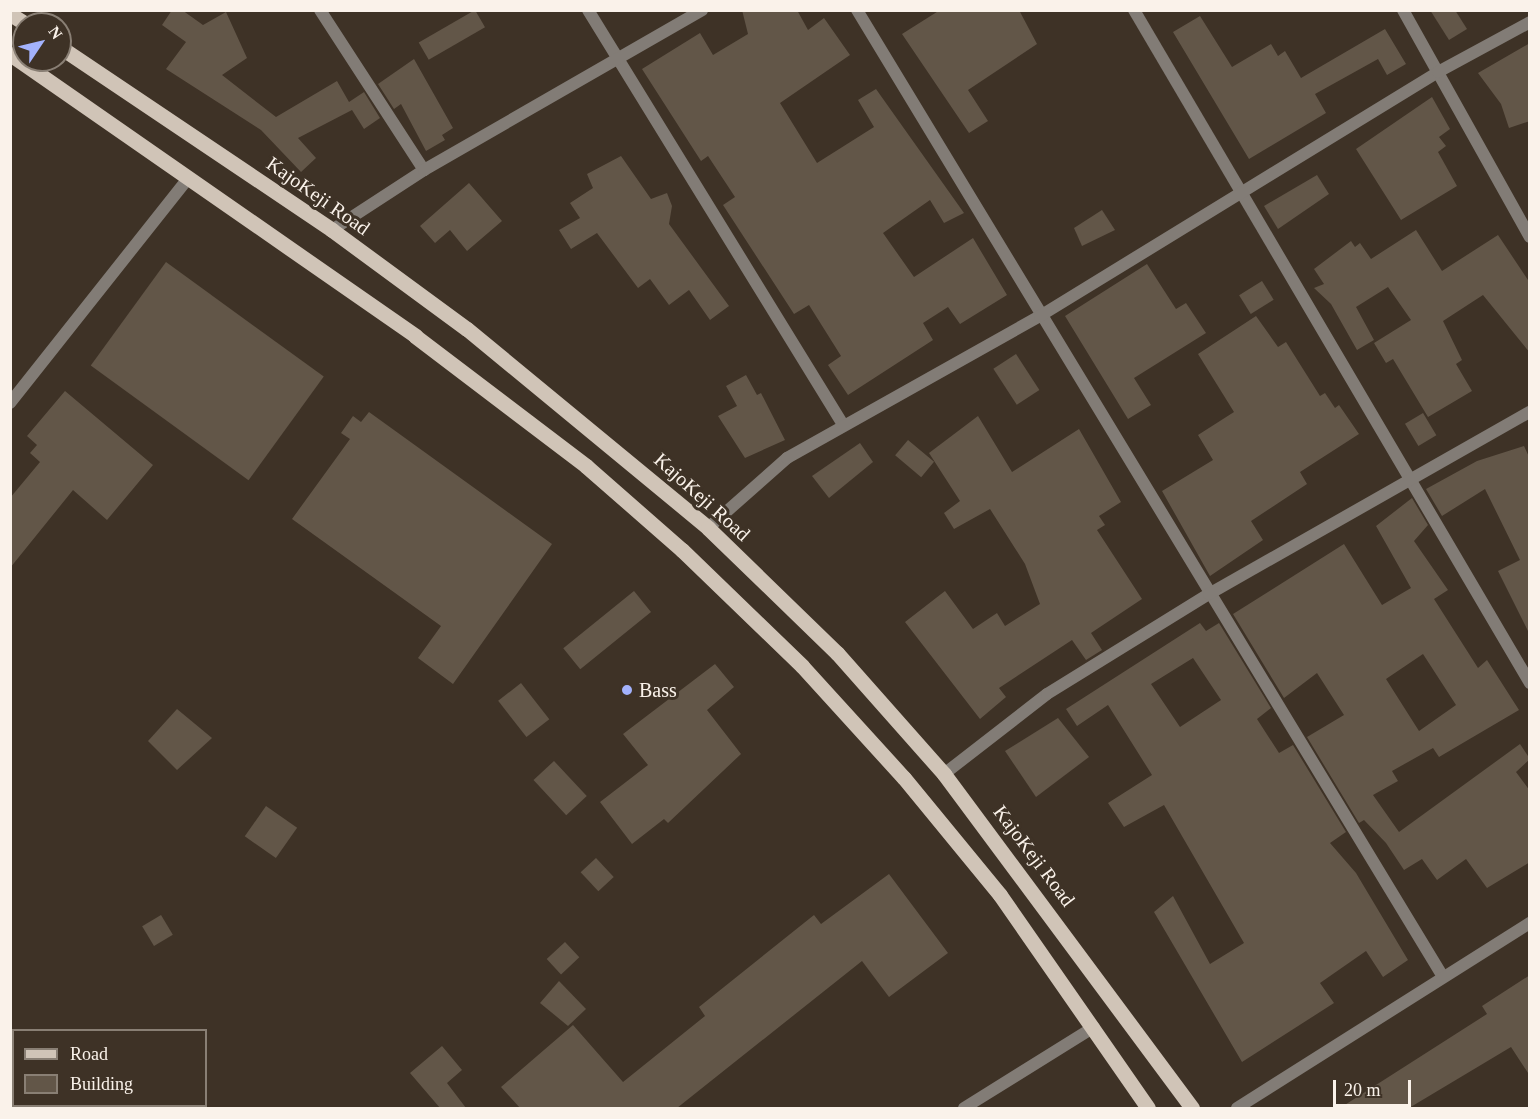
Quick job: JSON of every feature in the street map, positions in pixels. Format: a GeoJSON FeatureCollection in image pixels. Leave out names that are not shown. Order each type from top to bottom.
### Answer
{"type":"FeatureCollection","features":[{"type":"Feature","properties":{"kind":"main road"},"geometry":{"type":"LineString","coordinates":[[10,54],[186,181],[415,336],[586,466],[682,550],[802,666],[904,778],[1000,894],[1148,1108]]}},
{"type":"Feature","properties":{"kind":"main road","name":"KajoKeji Road"},"geometry":{"type":"LineString","coordinates":[[72,55],[332,230],[542,388],[708,528],[837,653],[944,774],[1192,1108]]}},
{"type":"Feature","properties":{"kind":"street"},"geometry":{"type":"LineString","coordinates":[[321,10],[423,170]]}},
{"type":"Feature","properties":{"kind":"street"},"geometry":{"type":"LineString","coordinates":[[588,10],[843,425]]}},
{"type":"Feature","properties":{"kind":"street"},"geometry":{"type":"LineString","coordinates":[[332,230],[423,170],[702,10]]}},
{"type":"Feature","properties":{"kind":"street"},"geometry":{"type":"LineString","coordinates":[[857,10],[1040,316],[1442,975]]}},
{"type":"Feature","properties":{"kind":"street"},"geometry":{"type":"LineString","coordinates":[[1134,10],[1244,192],[1409,481],[1530,683]]}},
{"type":"Feature","properties":{"kind":"street"},"geometry":{"type":"LineString","coordinates":[[1403,10],[1530,237]]}},
{"type":"Feature","properties":{"kind":"street"},"geometry":{"type":"LineString","coordinates":[[708,528],[787,458],[1040,316],[1438,72],[1530,22]]}},
{"type":"Feature","properties":{"kind":"street"},"geometry":{"type":"LineString","coordinates":[[10,402],[186,181]]}},
{"type":"Feature","properties":{"kind":"street"},"geometry":{"type":"LineString","coordinates":[[944,774],[1047,694],[1209,594],[1530,412]]}},
{"type":"Feature","properties":{"kind":"street"},"geometry":{"type":"LineString","coordinates":[[1237,1108],[1442,975],[1530,923]]}},
{"type":"Feature","properties":{"kind":"street"},"geometry":{"type":"LineString","coordinates":[[964,1108],[1094,1027]]}},
{"type":"Feature","properties":{"kind":"building"},"geometry":{"type":"Polygon","coordinates":[[[172,10],[182,10],[203,25],[226,12],[247,58],[222,75],[276,117],[337,81],[349,102],[364,92],[380,118],[364,129],[352,110],[298,138],[316,158],[301,172],[261,130],[166,69],[186,42],[162,25],[172,10]]]}},
{"type":"Feature","properties":{"kind":"building"},"geometry":{"type":"Polygon","coordinates":[[[475,10],[485,27],[429,60],[419,42],[475,10]]]}},
{"type":"Feature","properties":{"kind":"building"},"geometry":{"type":"Polygon","coordinates":[[[742,10],[797,10],[808,30],[824,18],[850,55],[780,103],[817,163],[874,127],[858,100],[876,89],[964,213],[944,223],[930,200],[883,233],[914,277],[973,238],[1007,295],[960,324],[948,307],[923,323],[933,340],[848,395],[828,365],[841,356],[809,305],[794,314],[723,205],[735,197],[708,156],[701,161],[642,69],[700,33],[713,55],[748,34],[742,10]]]}},
{"type":"Feature","properties":{"kind":"building"},"geometry":{"type":"Polygon","coordinates":[[[940,10],[1019,10],[1037,44],[968,90],[988,121],[969,133],[902,34],[940,10]]]}},
{"type":"Feature","properties":{"kind":"building"},"geometry":{"type":"Polygon","coordinates":[[[1430,10],[1455,10],[1467,29],[1449,40],[1430,10]]]}},
{"type":"Feature","properties":{"kind":"building"},"geometry":{"type":"Polygon","coordinates":[[[1200,16],[1232,67],[1271,44],[1278,56],[1285,51],[1301,78],[1385,29],[1406,64],[1387,75],[1378,59],[1315,94],[1326,113],[1249,159],[1173,32],[1200,16]]]}},
{"type":"Feature","properties":{"kind":"building"},"geometry":{"type":"Polygon","coordinates":[[[1530,43],[1530,121],[1509,128],[1501,104],[1478,73],[1530,43]]]}},
{"type":"Feature","properties":{"kind":"building"},"geometry":{"type":"Polygon","coordinates":[[[414,59],[453,128],[442,135],[445,140],[426,151],[401,104],[394,109],[378,84],[414,59]]]}},
{"type":"Feature","properties":{"kind":"building"},"geometry":{"type":"Polygon","coordinates":[[[1432,97],[1450,129],[1439,137],[1446,146],[1438,152],[1457,186],[1401,220],[1356,149],[1432,97]]]}},
{"type":"Feature","properties":{"kind":"building"},"geometry":{"type":"Polygon","coordinates":[[[621,156],[651,199],[667,193],[672,206],[669,224],[729,306],[710,320],[689,290],[669,305],[650,279],[638,288],[597,233],[571,249],[559,230],[580,218],[570,203],[593,188],[587,174],[621,156]]]}},
{"type":"Feature","properties":{"kind":"building"},"geometry":{"type":"Polygon","coordinates":[[[1317,175],[1329,194],[1278,229],[1264,206],[1317,175]]]}},
{"type":"Feature","properties":{"kind":"building"},"geometry":{"type":"Polygon","coordinates":[[[469,183],[502,221],[467,251],[450,230],[435,243],[420,226],[469,183]]]}},
{"type":"Feature","properties":{"kind":"building"},"geometry":{"type":"Polygon","coordinates":[[[1102,210],[1115,230],[1082,246],[1074,228],[1102,210]]]}},
{"type":"Feature","properties":{"kind":"building"},"geometry":{"type":"Polygon","coordinates":[[[1416,230],[1442,271],[1498,235],[1530,283],[1530,353],[1483,295],[1443,321],[1462,360],[1456,364],[1472,391],[1428,417],[1393,359],[1386,363],[1374,343],[1411,320],[1388,287],[1356,307],[1374,340],[1357,350],[1331,304],[1314,288],[1324,284],[1314,269],[1351,241],[1355,247],[1360,243],[1371,259],[1416,230]]]}},
{"type":"Feature","properties":{"kind":"building"},"geometry":{"type":"Polygon","coordinates":[[[166,262],[324,377],[249,480],[91,366],[166,262]]]}},
{"type":"Feature","properties":{"kind":"building"},"geometry":{"type":"Polygon","coordinates":[[[1147,264],[1176,309],[1186,303],[1206,333],[1134,378],[1151,405],[1128,419],[1065,316],[1147,264]]]}},
{"type":"Feature","properties":{"kind":"building"},"geometry":{"type":"Polygon","coordinates":[[[1262,281],[1274,300],[1251,314],[1239,295],[1262,281]]]}},
{"type":"Feature","properties":{"kind":"building"},"geometry":{"type":"Polygon","coordinates":[[[1256,316],[1278,347],[1286,342],[1320,396],[1325,393],[1335,408],[1339,405],[1359,434],[1300,472],[1307,484],[1251,521],[1263,540],[1210,576],[1162,491],[1213,460],[1198,435],[1234,412],[1198,354],[1256,316]]]}},
{"type":"Feature","properties":{"kind":"building"},"geometry":{"type":"Polygon","coordinates":[[[1016,354],[1039,390],[1017,405],[993,369],[1016,354]]]}},
{"type":"Feature","properties":{"kind":"building"},"geometry":{"type":"Polygon","coordinates":[[[746,375],[757,395],[761,393],[785,440],[745,458],[718,416],[737,406],[726,386],[746,375]]]}},
{"type":"Feature","properties":{"kind":"building"},"geometry":{"type":"Polygon","coordinates":[[[65,391],[153,465],[107,520],[73,490],[10,568],[10,498],[40,462],[30,453],[37,445],[27,436],[65,391]]]}},
{"type":"Feature","properties":{"kind":"building"},"geometry":{"type":"Polygon","coordinates":[[[369,412],[552,544],[453,684],[418,658],[441,626],[292,519],[350,439],[341,433],[353,416],[361,422],[369,412]]]}},
{"type":"Feature","properties":{"kind":"building"},"geometry":{"type":"Polygon","coordinates":[[[1423,413],[1436,435],[1418,446],[1405,424],[1423,413]]]}},
{"type":"Feature","properties":{"kind":"building"},"geometry":{"type":"Polygon","coordinates":[[[978,416],[1012,472],[1079,429],[1121,502],[1099,516],[1105,525],[1097,530],[1142,599],[1091,633],[1102,650],[1086,660],[1072,640],[999,688],[1006,697],[980,719],[905,622],[945,591],[973,629],[997,613],[1005,626],[1040,604],[1025,564],[990,509],[954,529],[944,513],[960,501],[929,453],[978,416]]]}},
{"type":"Feature","properties":{"kind":"building"},"geometry":{"type":"Polygon","coordinates":[[[908,440],[934,462],[921,477],[895,455],[908,440]]]}},
{"type":"Feature","properties":{"kind":"building"},"geometry":{"type":"Polygon","coordinates":[[[860,443],[873,462],[829,498],[812,476],[860,443]]]}},
{"type":"Feature","properties":{"kind":"building"},"geometry":{"type":"Polygon","coordinates":[[[1524,446],[1530,459],[1530,635],[1498,571],[1520,560],[1485,489],[1442,516],[1426,489],[1477,461],[1524,446]]]}},
{"type":"Feature","properties":{"kind":"building"},"geometry":{"type":"Polygon","coordinates":[[[1412,498],[1428,525],[1414,541],[1448,590],[1434,599],[1478,668],[1487,660],[1519,710],[1439,757],[1433,748],[1392,771],[1398,781],[1373,795],[1399,832],[1520,744],[1530,759],[1516,772],[1530,791],[1530,862],[1487,888],[1466,859],[1437,880],[1422,859],[1404,870],[1386,843],[1364,820],[1359,823],[1307,737],[1344,715],[1317,673],[1284,698],[1233,614],[1344,544],[1382,605],[1411,588],[1376,526],[1412,498]],[[1423,654],[1386,679],[1419,731],[1456,705],[1423,654]]]}},
{"type":"Feature","properties":{"kind":"building"},"geometry":{"type":"Polygon","coordinates":[[[634,591],[651,612],[580,669],[563,648],[634,591]]]}},
{"type":"Feature","properties":{"kind":"building"},"geometry":{"type":"Polygon","coordinates":[[[1200,623],[1206,631],[1219,623],[1271,708],[1257,719],[1279,753],[1293,745],[1346,832],[1330,843],[1356,873],[1408,960],[1383,977],[1366,951],[1320,983],[1334,1003],[1242,1062],[1154,912],[1173,896],[1210,964],[1244,943],[1164,805],[1124,827],[1108,803],[1152,775],[1108,705],[1077,726],[1066,709],[1200,623]],[[1193,658],[1151,684],[1180,727],[1221,700],[1193,658]]]}},
{"type":"Feature","properties":{"kind":"building"},"geometry":{"type":"Polygon","coordinates":[[[715,664],[734,687],[707,710],[741,754],[668,823],[664,819],[632,844],[600,802],[648,765],[623,734],[715,664]]]}},
{"type":"Feature","properties":{"kind":"building"},"geometry":{"type":"Polygon","coordinates":[[[521,683],[549,719],[526,737],[498,701],[521,683]]]}},
{"type":"Feature","properties":{"kind":"building"},"geometry":{"type":"Polygon","coordinates":[[[177,709],[212,738],[177,770],[148,741],[177,709]]]}},
{"type":"Feature","properties":{"kind":"building"},"geometry":{"type":"Polygon","coordinates":[[[1058,718],[1089,757],[1036,797],[1005,751],[1058,718]]]}},
{"type":"Feature","properties":{"kind":"building"},"geometry":{"type":"Polygon","coordinates":[[[554,761],[587,796],[566,815],[534,780],[554,761]]]}},
{"type":"Feature","properties":{"kind":"building"},"geometry":{"type":"Polygon","coordinates":[[[266,806],[297,828],[276,858],[245,836],[266,806]]]}},
{"type":"Feature","properties":{"kind":"building"},"geometry":{"type":"Polygon","coordinates":[[[596,858],[614,877],[598,891],[581,872],[596,858]]]}},
{"type":"Feature","properties":{"kind":"building"},"geometry":{"type":"Polygon","coordinates":[[[889,874],[948,953],[889,997],[862,961],[677,1108],[520,1108],[501,1087],[573,1025],[623,1082],[705,1016],[699,1007],[814,915],[821,924],[889,874]]]}},
{"type":"Feature","properties":{"kind":"building"},"geometry":{"type":"Polygon","coordinates":[[[161,915],[173,935],[154,946],[142,926],[161,915]]]}},
{"type":"Feature","properties":{"kind":"building"},"geometry":{"type":"Polygon","coordinates":[[[565,942],[579,957],[561,974],[547,959],[565,942]]]}},
{"type":"Feature","properties":{"kind":"building"},"geometry":{"type":"Polygon","coordinates":[[[1530,975],[1530,1076],[1511,1047],[1409,1108],[1340,1108],[1487,1014],[1482,1006],[1530,975]]]}},
{"type":"Feature","properties":{"kind":"building"},"geometry":{"type":"Polygon","coordinates":[[[559,981],[586,1009],[568,1026],[540,1003],[559,981]]]}},
{"type":"Feature","properties":{"kind":"building"},"geometry":{"type":"Polygon","coordinates":[[[442,1046],[462,1070],[447,1083],[466,1108],[440,1108],[410,1073],[442,1046]]]}},
{"type":"Feature","properties":{"kind":"place","name":"Bass"},"geometry":{"type":"Point","coordinates":[627,690]}}]}
